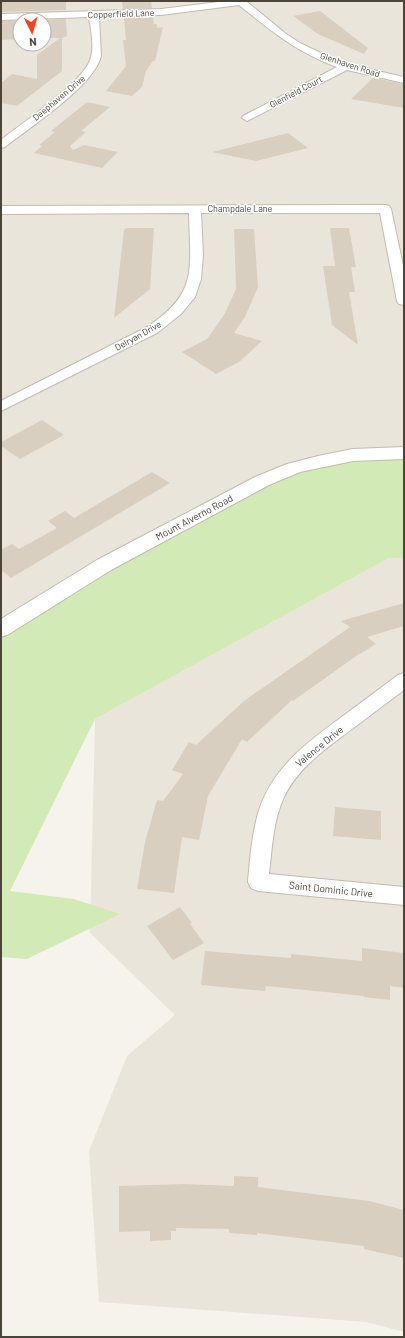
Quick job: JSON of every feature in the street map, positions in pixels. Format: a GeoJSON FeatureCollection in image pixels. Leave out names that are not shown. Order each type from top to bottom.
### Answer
{"type":"FeatureCollection","features":[{"type":"Feature","properties":{"kind":"street","name":"Copperfield Lane"},"geometry":{"type":"LineString","coordinates":[[1,17],[182,11],[241,1]]}},
{"type":"Feature","properties":{"kind":"street","name":"Glenhaven Road"},"geometry":{"type":"LineString","coordinates":[[241,1],[284,37],[300,47],[346,66],[404,80]]}},
{"type":"Feature","properties":{"kind":"street","name":"Deephaven Drive"},"geometry":{"type":"LineString","coordinates":[[1,145],[76,85],[90,70],[95,61],[96,52],[94,15]]}},
{"type":"Feature","properties":{"kind":"street","name":"Glenfield Court"},"geometry":{"type":"LineString","coordinates":[[247,118],[346,66]]}},
{"type":"Feature","properties":{"kind":"street","name":"Delryan Drive"},"geometry":{"type":"LineString","coordinates":[[1,407],[152,330],[168,319],[180,308],[189,296],[194,284],[196,272],[195,209]]}},
{"type":"Feature","properties":{"kind":"street","name":"Champdale Lane"},"geometry":{"type":"LineString","coordinates":[[1,210],[385,209],[404,301]]}},
{"type":"Feature","properties":{"kind":"street","name":"Mount Alverno Road"},"geometry":{"type":"LineString","coordinates":[[1,629],[104,565],[262,481],[294,468],[353,455],[404,453]]}},
{"type":"Feature","properties":{"kind":"street","name":"Valence Drive"},"geometry":{"type":"LineString","coordinates":[[258,882],[265,821],[274,794],[283,778],[310,751],[404,680]]}},
{"type":"Feature","properties":{"kind":"street","name":"Saint Dominic Drive"},"geometry":{"type":"LineString","coordinates":[[258,882],[404,896]]}},
{"type":"Feature","properties":{"kind":"shaded area"},"geometry":{"type":"Polygon","coordinates":[[[1,1],[404,1],[404,453],[1,629],[1,1]]]}},
{"type":"Feature","properties":{"kind":"shaded area"},"geometry":{"type":"Polygon","coordinates":[[[389,558],[404,558],[404,1332],[366,1322],[99,1302],[89,1151],[127,1056],[175,1015],[90,933],[95,719],[389,558]]]}},
{"type":"Feature","properties":{"kind":"green space"},"geometry":{"type":"Polygon","coordinates":[[[404,453],[404,558],[389,558],[95,719],[10,891],[74,899],[120,914],[27,959],[1,957],[1,629],[294,468],[404,453]]]}},
{"type":"Feature","properties":{"kind":"building"},"geometry":{"type":"Polygon","coordinates":[[[1,1],[66,1],[66,10],[1,12],[1,1]]]}},
{"type":"Feature","properties":{"kind":"building"},"geometry":{"type":"Polygon","coordinates":[[[122,1],[151,1],[152,8],[123,9],[122,1]]]}},
{"type":"Feature","properties":{"kind":"building"},"geometry":{"type":"Polygon","coordinates":[[[320,11],[368,48],[364,54],[318,34],[293,16],[320,11]]]}},
{"type":"Feature","properties":{"kind":"building"},"geometry":{"type":"Polygon","coordinates":[[[153,17],[154,24],[157,24],[157,28],[163,27],[155,61],[153,61],[146,71],[142,87],[132,96],[106,91],[126,66],[123,40],[126,40],[124,18],[153,17]]]}},
{"type":"Feature","properties":{"kind":"building"},"geometry":{"type":"Polygon","coordinates":[[[66,19],[67,36],[62,38],[62,71],[17,106],[1,103],[1,83],[12,74],[37,79],[37,55],[41,52],[52,52],[52,44],[60,38],[52,38],[52,20],[66,19]]]}},
{"type":"Feature","properties":{"kind":"building"},"geometry":{"type":"Polygon","coordinates":[[[1,21],[12,21],[12,39],[1,40],[1,21]]]}},
{"type":"Feature","properties":{"kind":"building"},"geometry":{"type":"Polygon","coordinates":[[[373,78],[404,84],[404,108],[351,99],[373,78]]]}},
{"type":"Feature","properties":{"kind":"building"},"geometry":{"type":"Polygon","coordinates":[[[87,102],[110,107],[81,131],[86,132],[70,146],[73,150],[84,145],[118,152],[102,168],[34,153],[42,146],[39,145],[55,132],[51,131],[87,102]]]}},
{"type":"Feature","properties":{"kind":"building"},"geometry":{"type":"Polygon","coordinates":[[[288,133],[308,148],[256,161],[212,152],[288,133]]]}},
{"type":"Feature","properties":{"kind":"building"},"geometry":{"type":"Polygon","coordinates":[[[154,228],[150,289],[114,318],[124,229],[154,228]]]}},
{"type":"Feature","properties":{"kind":"building"},"geometry":{"type":"Polygon","coordinates":[[[330,228],[349,228],[356,267],[351,267],[355,292],[349,292],[358,345],[332,325],[323,266],[335,266],[330,228]]]}},
{"type":"Feature","properties":{"kind":"building"},"geometry":{"type":"Polygon","coordinates":[[[234,229],[254,229],[258,287],[245,317],[234,333],[262,341],[239,362],[216,374],[182,352],[207,339],[224,315],[236,289],[234,229]]]}},
{"type":"Feature","properties":{"kind":"building"},"geometry":{"type":"Polygon","coordinates":[[[42,420],[64,435],[20,459],[1,446],[1,442],[42,420]]]}},
{"type":"Feature","properties":{"kind":"building"},"geometry":{"type":"Polygon","coordinates":[[[152,472],[170,483],[11,578],[1,570],[1,550],[12,544],[19,549],[57,528],[48,521],[65,511],[74,518],[152,472]]]}},
{"type":"Feature","properties":{"kind":"building"},"geometry":{"type":"Polygon","coordinates":[[[404,603],[404,626],[367,637],[376,644],[359,654],[293,701],[292,700],[247,742],[242,739],[208,796],[199,840],[182,837],[174,893],[137,889],[145,842],[157,800],[163,801],[183,774],[172,770],[189,742],[196,745],[244,701],[350,627],[341,621],[404,603]]]}},
{"type":"Feature","properties":{"kind":"building"},"geometry":{"type":"Polygon","coordinates":[[[335,807],[381,811],[381,840],[333,836],[335,807]]]}},
{"type":"Feature","properties":{"kind":"building"},"geometry":{"type":"Polygon","coordinates":[[[180,907],[204,943],[173,960],[147,926],[180,907]]]}},
{"type":"Feature","properties":{"kind":"building"},"geometry":{"type":"Polygon","coordinates":[[[362,948],[404,953],[404,988],[390,986],[390,1000],[266,986],[265,991],[201,985],[205,951],[291,958],[291,954],[362,961],[362,948]]]}},
{"type":"Feature","properties":{"kind":"building"},"geometry":{"type":"Polygon","coordinates":[[[234,1176],[258,1177],[258,1187],[369,1201],[404,1210],[404,1258],[364,1249],[364,1246],[257,1233],[257,1235],[229,1233],[229,1229],[176,1228],[176,1231],[171,1231],[171,1240],[150,1241],[150,1231],[119,1232],[119,1186],[184,1184],[234,1186],[234,1176]]]}}]}
